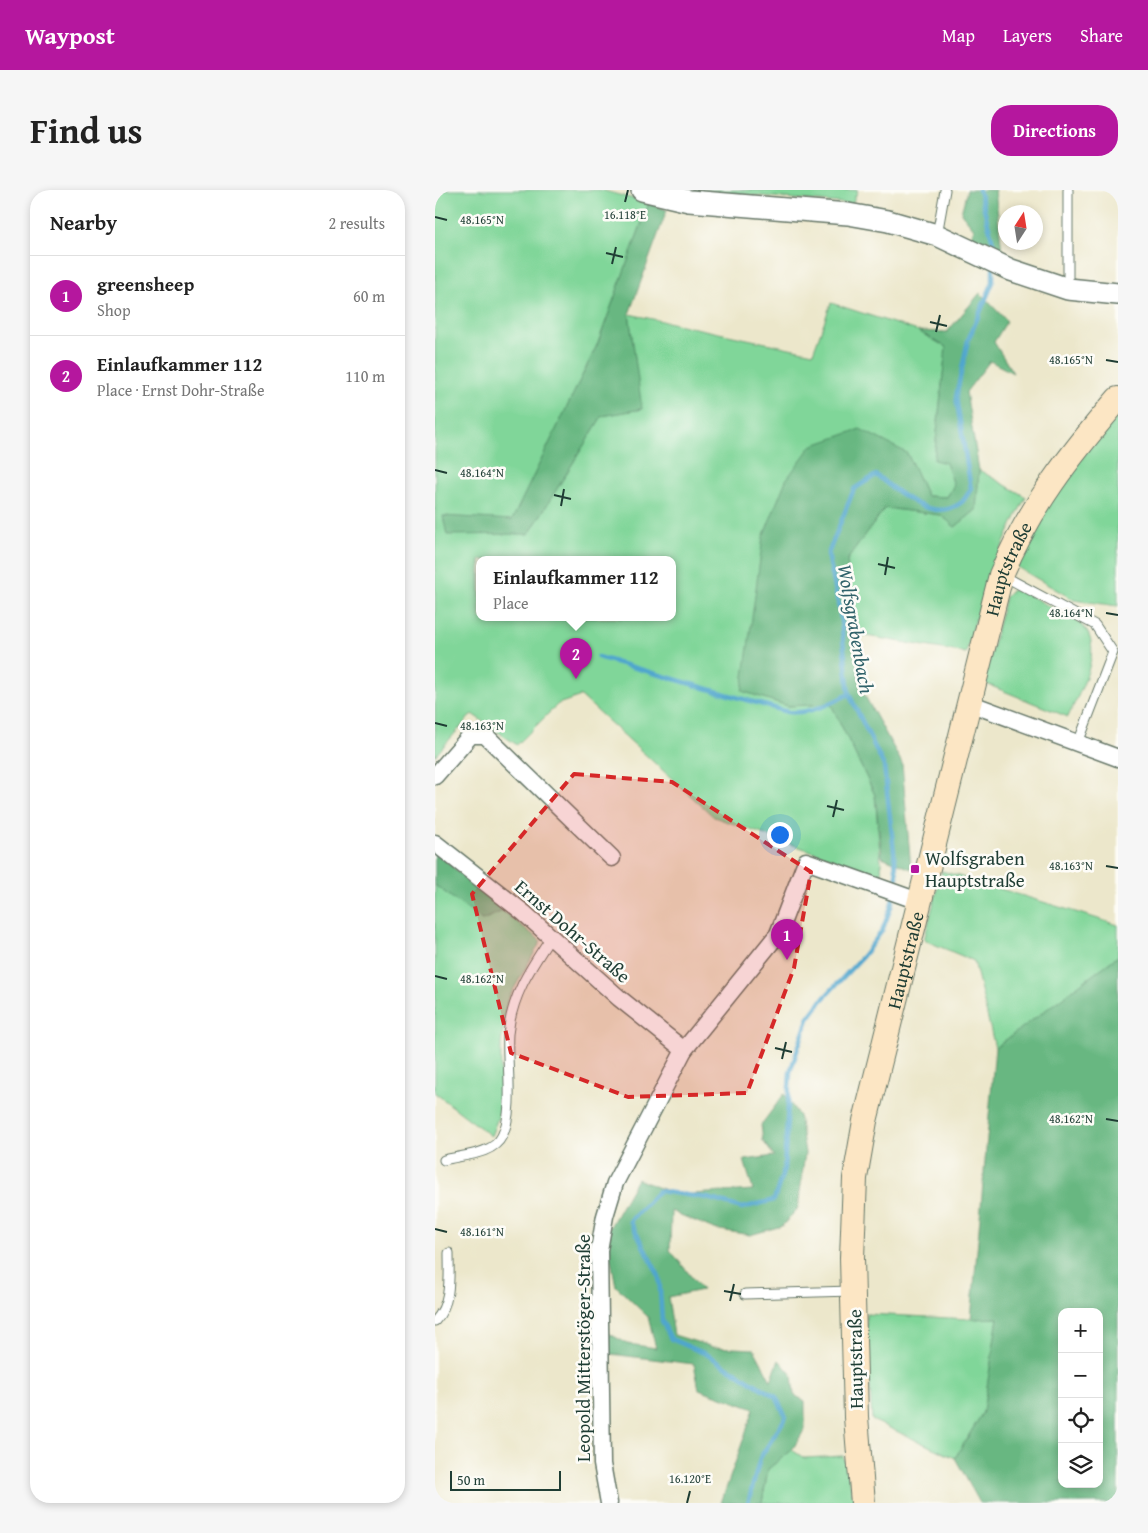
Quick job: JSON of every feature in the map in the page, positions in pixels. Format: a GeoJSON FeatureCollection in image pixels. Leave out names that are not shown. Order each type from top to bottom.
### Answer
{"type":"FeatureCollection","features":[{"type":"Feature","properties":{"kind":"main road","name":"Hauptstraße"},"geometry":{"type":"LineString","coordinates":[[863,1503],[856,1418],[853,1291],[855,1178],[863,1130],[911,899],[969,703],[1001,575],[1031,512],[1057,474],[1118,399]]}},
{"type":"Feature","properties":{"kind":"street"},"geometry":{"type":"LineString","coordinates":[[642,190],[689,201],[848,214],[888,221],[937,235],[1011,270],[1068,288],[1118,294]]}},
{"type":"Feature","properties":{"kind":"street"},"geometry":{"type":"LineString","coordinates":[[969,703],[1118,758]]}},
{"type":"Feature","properties":{"kind":"street"},"geometry":{"type":"LineString","coordinates":[[435,776],[471,735],[485,735],[612,858]]}},
{"type":"Feature","properties":{"kind":"street","name":"Ernst Dohr-Straße"},"geometry":{"type":"LineString","coordinates":[[435,843],[524,912],[619,998],[684,1050]]}},
{"type":"Feature","properties":{"kind":"street","name":"Leopold Mitterstöger-Straße"},"geometry":{"type":"LineString","coordinates":[[609,1503],[602,1464],[599,1250],[605,1216],[615,1183],[684,1050],[778,934],[806,861],[911,899]]}},
{"type":"Feature","properties":{"kind":"lane"},"geometry":{"type":"LineString","coordinates":[[937,235],[945,190]]}},
{"type":"Feature","properties":{"kind":"lane"},"geometry":{"type":"LineString","coordinates":[[1067,190],[1068,288]]}},
{"type":"Feature","properties":{"kind":"lane"},"geometry":{"type":"LineString","coordinates":[[1001,575],[1095,624],[1113,652],[1078,743]]}},
{"type":"Feature","properties":{"kind":"lane"},"geometry":{"type":"LineString","coordinates":[[444,1160],[481,1154],[502,1137],[508,1110],[508,1035],[513,1003],[551,937]]}},
{"type":"Feature","properties":{"kind":"lane"},"geometry":{"type":"LineString","coordinates":[[435,1321],[445,1309],[449,1293],[449,1253]]}},
{"type":"Feature","properties":{"kind":"lane"},"geometry":{"type":"LineString","coordinates":[[745,1294],[853,1291]]}},
{"type":"Feature","properties":{"kind":"highlighted area"},"geometry":{"type":"Polygon","coordinates":[[[574,774],[672,782],[811,872],[794,968],[747,1093],[628,1097],[511,1053],[472,894],[574,774]]]}},
{"type":"Feature","properties":{"kind":"green space"},"geometry":{"type":"Polygon","coordinates":[[[435,190],[601,190],[649,203],[598,343],[512,521],[443,516],[529,534],[602,416],[641,409],[629,314],[813,353],[831,303],[918,331],[946,347],[934,460],[946,462],[954,485],[947,497],[927,496],[907,453],[742,691],[788,706],[831,704],[875,795],[882,876],[714,817],[581,696],[558,704],[517,745],[472,714],[435,756],[435,190]]]}},
{"type":"Feature","properties":{"kind":"green space"},"geometry":{"type":"Polygon","coordinates":[[[692,190],[858,190],[852,204],[692,190]]]}},
{"type":"Feature","properties":{"kind":"green space"},"geometry":{"type":"Polygon","coordinates":[[[967,190],[995,190],[998,216],[998,250],[969,242],[974,229],[961,213],[967,190]]]}},
{"type":"Feature","properties":{"kind":"green space"},"geometry":{"type":"Polygon","coordinates":[[[649,203],[667,210],[629,314],[642,409],[602,416],[529,534],[447,535],[443,516],[512,520],[598,343],[649,203]]]}},
{"type":"Feature","properties":{"kind":"green space"},"geometry":{"type":"Polygon","coordinates":[[[980,293],[1007,321],[994,342],[1013,373],[990,361],[966,392],[979,470],[976,510],[955,527],[941,515],[885,508],[847,560],[860,687],[902,763],[911,869],[882,857],[875,795],[831,704],[788,706],[742,691],[763,537],[786,480],[811,446],[860,429],[907,453],[927,496],[947,497],[954,485],[946,463],[934,460],[946,347],[918,331],[947,332],[980,293]]]}},
{"type":"Feature","properties":{"kind":"green space"},"geometry":{"type":"Polygon","coordinates":[[[1118,416],[1118,606],[1074,600],[1017,567],[1045,509],[1084,455],[1118,416]]]}},
{"type":"Feature","properties":{"kind":"green space"},"geometry":{"type":"Polygon","coordinates":[[[979,470],[1026,497],[991,573],[966,653],[855,634],[847,560],[885,508],[941,515],[955,527],[976,510],[979,470]]]}},
{"type":"Feature","properties":{"kind":"green space"},"geometry":{"type":"Polygon","coordinates":[[[1012,590],[1030,596],[1077,621],[1086,630],[1091,639],[1092,650],[1087,674],[1068,717],[984,683],[1005,597],[1012,590]]]}},
{"type":"Feature","properties":{"kind":"green space"},"geometry":{"type":"Polygon","coordinates":[[[435,851],[503,911],[482,920],[435,885],[435,851]]]}},
{"type":"Feature","properties":{"kind":"green space"},"geometry":{"type":"Polygon","coordinates":[[[942,871],[1118,925],[1118,956],[995,1048],[974,961],[924,940],[942,871]]]}},
{"type":"Feature","properties":{"kind":"green space"},"geometry":{"type":"Polygon","coordinates":[[[435,885],[482,920],[503,911],[541,941],[507,1001],[501,1044],[500,1112],[491,1136],[435,1093],[435,885]]]}},
{"type":"Feature","properties":{"kind":"green space"},"geometry":{"type":"Polygon","coordinates":[[[1118,956],[1118,1503],[980,1503],[955,1458],[983,1412],[998,1318],[971,1319],[995,1048],[1118,956]]]}},
{"type":"Feature","properties":{"kind":"green space"},"geometry":{"type":"Polygon","coordinates":[[[784,1094],[799,1116],[805,1153],[798,1208],[782,1226],[750,1235],[714,1229],[671,1211],[670,1250],[702,1290],[668,1297],[674,1335],[713,1347],[754,1349],[771,1381],[779,1360],[792,1375],[794,1395],[805,1401],[805,1429],[792,1450],[768,1469],[762,1503],[721,1503],[754,1409],[699,1389],[694,1364],[610,1354],[608,1333],[628,1344],[656,1348],[648,1317],[616,1286],[606,1234],[637,1179],[678,1195],[753,1190],[744,1160],[774,1156],[763,1141],[761,1125],[784,1094]]]}},
{"type":"Feature","properties":{"kind":"green space"},"geometry":{"type":"Polygon","coordinates":[[[866,1314],[971,1319],[998,1318],[983,1412],[955,1458],[872,1420],[866,1314]]]}},
{"type":"Feature","properties":{"kind":"green space"},"geometry":{"type":"Polygon","coordinates":[[[792,1450],[804,1458],[843,1456],[855,1503],[762,1503],[768,1469],[792,1450]]]}},
{"type":"Feature","properties":{"kind":"waterway","name":"Wolfsgrabenbach"},"geometry":{"type":"LineString","coordinates":[[979,190],[994,246],[993,255]]}},
{"type":"Feature","properties":{"kind":"waterway","name":"Wolfsgrabenbach"},"geometry":{"type":"LineString","coordinates":[[748,1503],[760,1458],[786,1417],[776,1397],[706,1354],[671,1339],[662,1321],[659,1276],[630,1221],[659,1191],[707,1198],[742,1208],[774,1200],[784,1169],[790,1072],[808,1019],[822,1000],[863,956],[882,931],[891,907],[897,877],[884,766],[849,694],[840,612],[828,554],[854,489],[876,475],[916,504],[939,510],[951,508],[962,502],[971,489],[956,397],[968,340],[993,282],[993,268]]}},
{"type":"Feature","properties":{"kind":"waterway"},"geometry":{"type":"LineString","coordinates":[[598,657],[788,712],[812,710],[849,694]]}},
{"type":"Feature","properties":{"kind":"place","name":"Einlaufkammer 112"},"geometry":{"type":"Point","coordinates":[576,679]}},
{"type":"Feature","properties":{"kind":"place","name":"Wolfsgraben Hauptstraße"},"geometry":{"type":"Point","coordinates":[915,869]}},
{"type":"Feature","properties":{"kind":"place","name":"greensheep"},"geometry":{"type":"Point","coordinates":[787,960]}}]}
